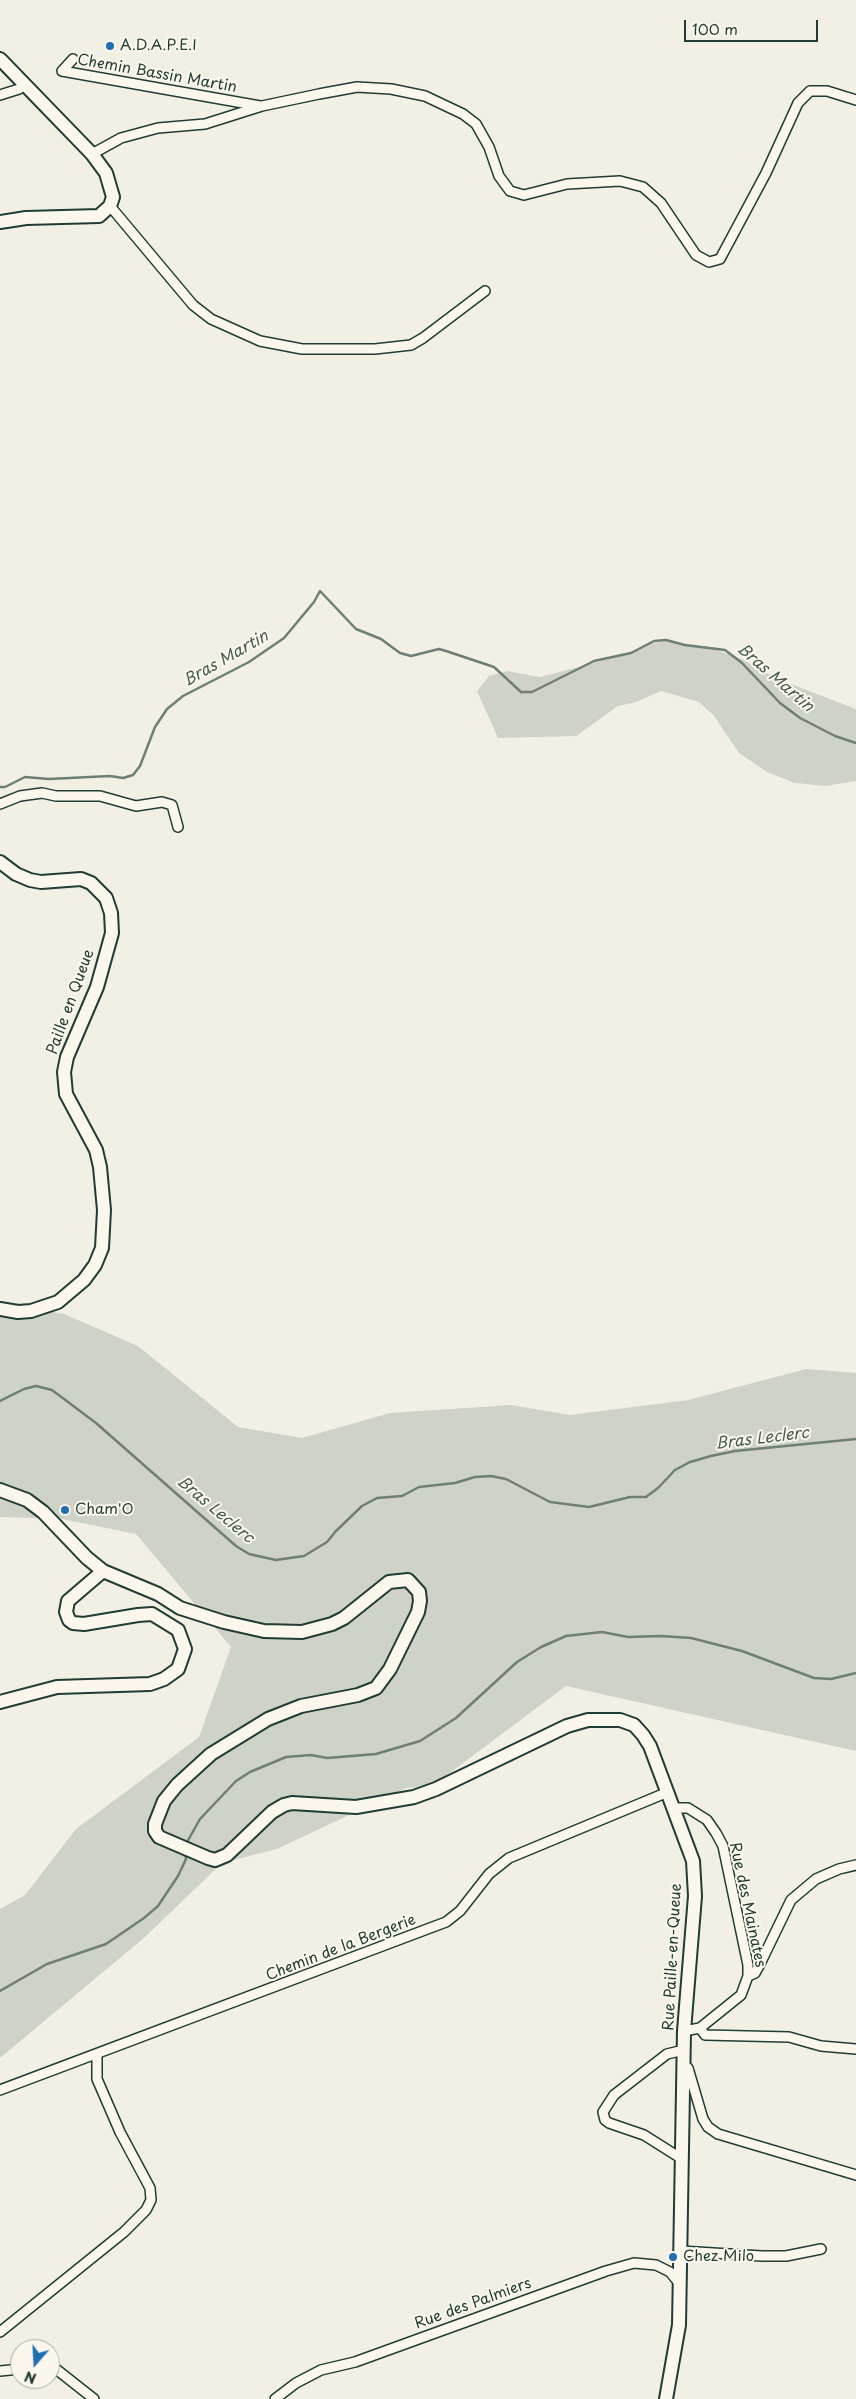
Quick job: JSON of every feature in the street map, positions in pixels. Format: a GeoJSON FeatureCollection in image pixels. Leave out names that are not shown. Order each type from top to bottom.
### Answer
{"type":"FeatureCollection","features":[{"type":"Feature","properties":{"kind":"main road"},"geometry":{"type":"LineString","coordinates":[[0,59],[92,154],[106,173],[112,187],[113,197],[110,206],[105,212],[93,217],[26,218],[0,222]]}},
{"type":"Feature","properties":{"kind":"main road","name":"Paille en Queue"},"geometry":{"type":"LineString","coordinates":[[0,862],[16,874],[30,880],[41,882],[76,879],[91,882],[106,898],[111,913],[112,933],[97,987],[67,1057],[64,1072],[66,1094],[96,1150],[100,1167],[104,1210],[102,1248],[84,1280],[58,1302],[31,1311],[18,1312],[0,1309]]}},
{"type":"Feature","properties":{"kind":"main road"},"geometry":{"type":"LineString","coordinates":[[0,1490],[27,1500],[43,1512],[102,1571],[68,1602],[66,1612],[69,1620],[73,1623],[84,1624],[152,1614],[178,1630],[185,1649],[178,1669],[164,1680],[150,1684],[57,1687],[0,1702]]}},
{"type":"Feature","properties":{"kind":"main road","name":"Rue Paille-en-Queue"},"geometry":{"type":"LineString","coordinates":[[102,1571],[158,1594],[180,1608],[197,1615],[264,1631],[285,1633],[319,1628],[344,1618],[389,1582],[399,1579],[408,1580],[419,1592],[418,1612],[390,1669],[376,1688],[358,1695],[282,1712],[211,1754],[177,1785],[164,1801],[154,1824],[155,1831],[159,1837],[208,1858],[215,1860],[226,1855],[272,1812],[284,1805],[356,1807],[414,1797],[436,1790],[506,1754],[568,1726],[588,1720],[620,1720],[634,1726],[650,1746],[693,1861],[695,1896],[684,2031],[678,2326],[666,2399]]}},
{"type":"Feature","properties":{"kind":"street","name":"Chemin Bassin Martin"},"geometry":{"type":"LineString","coordinates":[[73,59],[62,71],[262,106]]}},
{"type":"Feature","properties":{"kind":"street"},"geometry":{"type":"LineString","coordinates":[[0,95],[19,89],[24,85]]}},
{"type":"Feature","properties":{"kind":"street","name":"Chemin Bassin Martin"},"geometry":{"type":"LineString","coordinates":[[92,154],[121,138],[158,128],[205,124],[262,106],[357,87],[391,89],[425,96],[463,114],[476,124],[489,147],[499,176],[510,191],[524,195],[567,184],[620,181],[642,187],[661,203],[696,256],[709,262],[720,259],[762,182],[798,103],[810,90],[827,91],[856,100]]}},
{"type":"Feature","properties":{"kind":"street"},"geometry":{"type":"LineString","coordinates":[[110,206],[192,305],[211,319],[260,341],[302,349],[375,349],[411,345],[455,316],[485,291]]}},
{"type":"Feature","properties":{"kind":"street"},"geometry":{"type":"LineString","coordinates":[[0,804],[20,796],[42,792],[56,796],[100,796],[136,806],[162,802],[172,805],[178,827]]}},
{"type":"Feature","properties":{"kind":"street","name":"Chemin de la Bergerie"},"geometry":{"type":"LineString","coordinates":[[0,2090],[446,1922],[460,1911],[489,1874],[509,1858],[668,1792]]}},
{"type":"Feature","properties":{"kind":"street","name":"Rue des Mainates"},"geometry":{"type":"LineString","coordinates":[[673,1808],[688,1808],[707,1820],[723,1846],[748,1965],[748,1976],[741,1995],[700,2028],[684,2031]]}},
{"type":"Feature","properties":{"kind":"street"},"geometry":{"type":"LineString","coordinates":[[748,1976],[755,1973],[791,1900],[816,1879],[856,1864]]}},
{"type":"Feature","properties":{"kind":"street"},"geometry":{"type":"LineString","coordinates":[[700,2028],[705,2034],[789,2037],[821,2046],[856,2049]]}},
{"type":"Feature","properties":{"kind":"street"},"geometry":{"type":"LineString","coordinates":[[682,2159],[644,2135],[609,2123],[605,2120],[603,2112],[614,2095],[629,2083],[667,2054],[684,2050]]}},
{"type":"Feature","properties":{"kind":"street"},"geometry":{"type":"LineString","coordinates":[[0,2332],[124,2232],[146,2210],[151,2200],[150,2188],[120,2132],[96,2078],[97,2054]]}},
{"type":"Feature","properties":{"kind":"street"},"geometry":{"type":"LineString","coordinates":[[683,2066],[688,2068],[703,2119],[708,2127],[718,2134],[856,2174]]}},
{"type":"Feature","properties":{"kind":"street"},"geometry":{"type":"LineString","coordinates":[[681,2250],[786,2256],[820,2249]]}},
{"type":"Feature","properties":{"kind":"street","name":"Rue des Palmiers"},"geometry":{"type":"LineString","coordinates":[[275,2399],[296,2383],[322,2370],[356,2362],[606,2271],[634,2263],[656,2265],[670,2272],[680,2284]]}},
{"type":"Feature","properties":{"kind":"street"},"geometry":{"type":"LineString","coordinates":[[60,2372],[94,2399]]}},
{"type":"Feature","properties":{"kind":"shaded area"},"geometry":{"type":"Polygon","coordinates":[[[671,641],[687,646],[705,646],[742,659],[778,679],[856,709],[856,781],[826,786],[795,783],[767,772],[739,753],[714,716],[699,702],[661,691],[636,702],[618,706],[576,736],[498,738],[477,691],[489,676],[507,671],[540,677],[632,653],[653,643],[671,641]]]}},
{"type":"Feature","properties":{"kind":"shaded area"},"geometry":{"type":"Polygon","coordinates":[[[0,1303],[64,1314],[138,1346],[238,1427],[302,1438],[390,1413],[511,1405],[570,1415],[688,1400],[806,1369],[856,1373],[856,1751],[566,1686],[443,1778],[445,1786],[406,1788],[277,1849],[222,1863],[145,1937],[0,2058],[0,1909],[25,1895],[76,1829],[199,1737],[231,1647],[136,1534],[62,1519],[0,1517],[0,1303]]]}},
{"type":"Feature","properties":{"kind":"waterway","name":"Bras Martin"},"geometry":{"type":"LineString","coordinates":[[0,787],[5,787],[25,777],[49,779],[110,776],[123,778],[133,775],[140,766],[155,727],[167,709],[183,696],[249,662],[284,638],[314,602],[320,591],[356,629],[381,639],[400,653],[411,656],[439,649],[446,651],[494,667],[521,692],[532,692],[594,661],[631,653],[654,641],[666,640],[685,645],[725,650],[742,663],[780,703],[800,718],[835,736],[856,743]]}},
{"type":"Feature","properties":{"kind":"waterway","name":"Bras Leclerc"},"geometry":{"type":"LineString","coordinates":[[0,1401],[24,1389],[36,1386],[52,1390],[96,1423],[236,1546],[249,1554],[276,1560],[304,1556],[327,1542],[362,1506],[377,1498],[402,1496],[419,1487],[491,1476],[506,1479],[550,1502],[589,1507],[630,1497],[646,1497],[658,1488],[675,1470],[690,1462],[711,1456],[735,1451],[856,1439]]}},
{"type":"Feature","properties":{"kind":"waterway"},"geometry":{"type":"LineString","coordinates":[[186,1844],[200,1819],[236,1781],[250,1772],[286,1757],[311,1755],[327,1758],[376,1754],[420,1741],[456,1718],[517,1662],[541,1647],[566,1636],[602,1632],[628,1637],[661,1636],[691,1638],[742,1651],[814,1678],[831,1679],[856,1673]]}},
{"type":"Feature","properties":{"kind":"waterway"},"geometry":{"type":"LineString","coordinates":[[0,1991],[47,1964],[106,1944],[144,1918],[158,1906],[178,1876],[186,1859],[185,1852]]}},
{"type":"Feature","properties":{"kind":"place","name":"A.D.A.P.E.I"},"geometry":{"type":"Point","coordinates":[110,46]}},
{"type":"Feature","properties":{"kind":"place","name":"Cham'O"},"geometry":{"type":"Point","coordinates":[65,1510]}},
{"type":"Feature","properties":{"kind":"place","name":"Chez Milo"},"geometry":{"type":"Point","coordinates":[673,2257]}}]}
